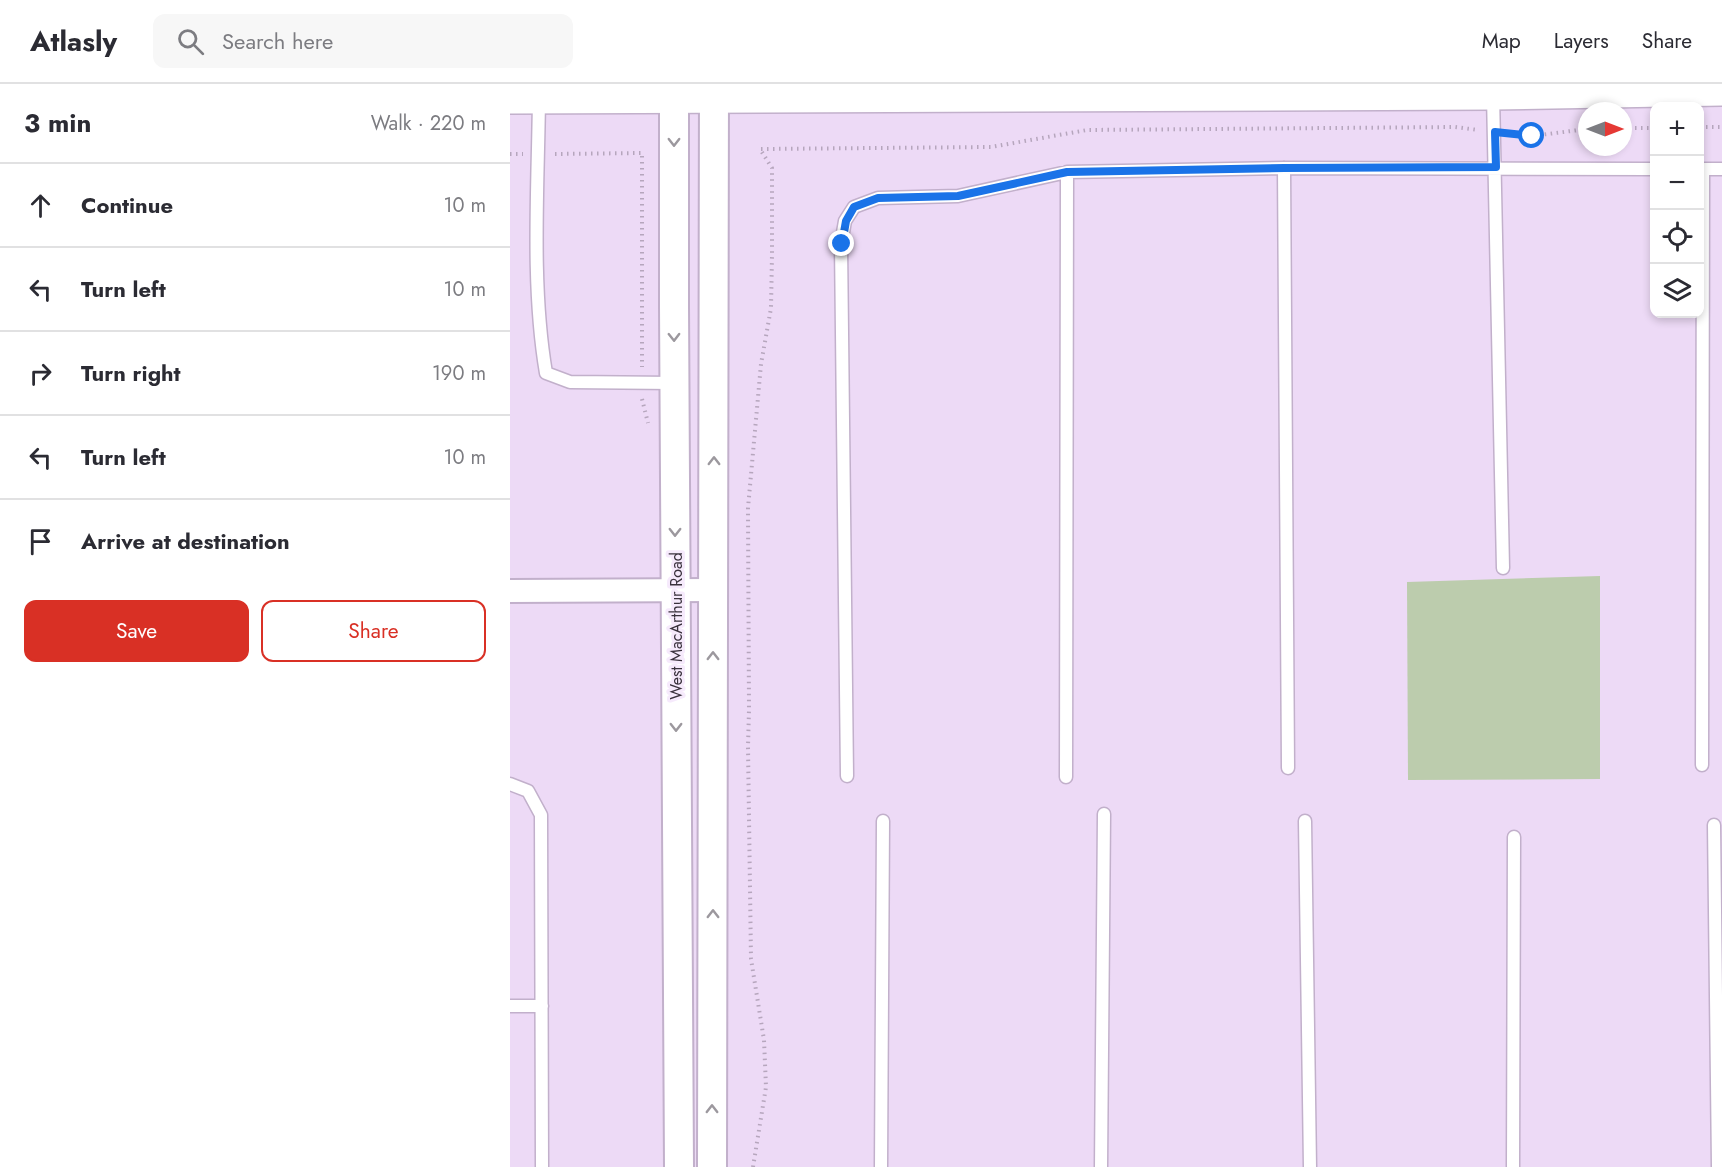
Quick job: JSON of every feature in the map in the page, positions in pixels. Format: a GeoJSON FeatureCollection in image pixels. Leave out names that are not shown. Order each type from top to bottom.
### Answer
{"type":"FeatureCollection","features":[{"type":"Feature","properties":{"kind":"main road"},"geometry":{"type":"LineString","coordinates":[[525,97],[674,90],[1093,89],[1493,93],[1722,89]]}},
{"type":"Feature","properties":{"kind":"street","name":"West MacArthur Road"},"geometry":{"type":"LineString","coordinates":[[674,90],[679,1167]]}},
{"type":"Feature","properties":{"kind":"street"},"geometry":{"type":"LineString","coordinates":[[712,1167],[714,90]]}},
{"type":"Feature","properties":{"kind":"street"},"geometry":{"type":"LineString","coordinates":[[510,591],[713,590]]}},
{"type":"Feature","properties":{"kind":"lane"},"geometry":{"type":"LineString","coordinates":[[1493,93],[1503,568]]}},
{"type":"Feature","properties":{"kind":"lane"},"geometry":{"type":"LineString","coordinates":[[525,97],[538,154],[540,335],[546,374],[570,382],[674,382]]}},
{"type":"Feature","properties":{"kind":"lane"},"geometry":{"type":"LineString","coordinates":[[1284,168],[1288,768]]}},
{"type":"Feature","properties":{"kind":"lane"},"geometry":{"type":"LineString","coordinates":[[847,776],[842,256],[846,221],[854,207],[878,198],[958,196],[1067,172],[1284,168],[1650,169]]}},
{"type":"Feature","properties":{"kind":"lane"},"geometry":{"type":"LineString","coordinates":[[1704,169],[1722,169]]}},
{"type":"Feature","properties":{"kind":"lane"},"geometry":{"type":"LineString","coordinates":[[1066,777],[1067,172]]}},
{"type":"Feature","properties":{"kind":"lane"},"geometry":{"type":"LineString","coordinates":[[1701,210],[1702,765]]}},
{"type":"Feature","properties":{"kind":"lane"},"geometry":{"type":"LineString","coordinates":[[510,784],[528,791],[541,815],[542,1167]]}},
{"type":"Feature","properties":{"kind":"lane"},"geometry":{"type":"LineString","coordinates":[[1101,1167],[1104,814]]}},
{"type":"Feature","properties":{"kind":"lane"},"geometry":{"type":"LineString","coordinates":[[881,1167],[883,821]]}},
{"type":"Feature","properties":{"kind":"lane"},"geometry":{"type":"LineString","coordinates":[[1305,821],[1311,1167]]}},
{"type":"Feature","properties":{"kind":"lane"},"geometry":{"type":"LineString","coordinates":[[1714,825],[1718,1167]]}},
{"type":"Feature","properties":{"kind":"lane"},"geometry":{"type":"LineString","coordinates":[[1513,1167],[1514,837]]}},
{"type":"Feature","properties":{"kind":"lane"},"geometry":{"type":"LineString","coordinates":[[510,1006],[542,1006]]}},
{"type":"Feature","properties":{"kind":"path"},"geometry":{"type":"LineString","coordinates":[[753,1167],[766,1087],[765,1040],[751,959],[748,508],[761,364],[771,308],[772,255],[772,168],[760,149],[991,147],[1087,130],[1455,127],[1532,136],[1578,130]]}},
{"type":"Feature","properties":{"kind":"path"},"geometry":{"type":"LineString","coordinates":[[1704,127],[1722,127]]}},
{"type":"Feature","properties":{"kind":"path"},"geometry":{"type":"LineString","coordinates":[[1632,128],[1650,128]]}},
{"type":"Feature","properties":{"kind":"path"},"geometry":{"type":"LineString","coordinates":[[510,154],[642,153]]}},
{"type":"Feature","properties":{"kind":"green space"},"geometry":{"type":"Polygon","coordinates":[[[1600,576],[1600,779],[1408,780],[1407,582],[1600,576]]]}},
{"type":"Feature","properties":{"kind":"route"},"geometry":{"type":"LineString","coordinates":[[842,244],[846,221],[854,207],[878,198],[958,196],[1067,172],[1496,167],[1495,132],[1532,136]]}}]}
